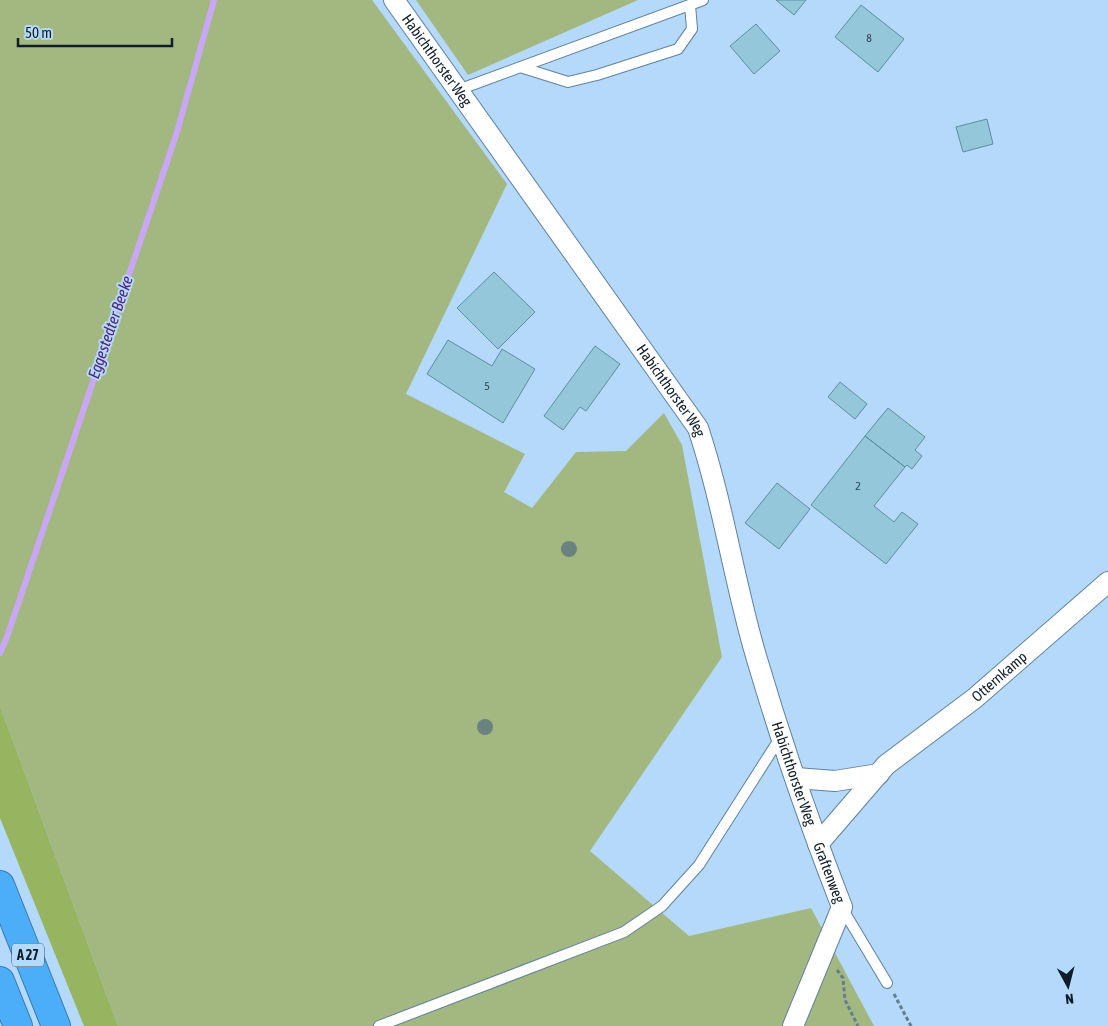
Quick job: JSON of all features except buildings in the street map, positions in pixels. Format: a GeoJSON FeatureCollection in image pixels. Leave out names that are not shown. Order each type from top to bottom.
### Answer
{"type":"FeatureCollection","features":[{"type":"Feature","properties":{"kind":"highway","name":"A 27"},"geometry":{"type":"LineString","coordinates":[[0,885],[56,1026]]}},
{"type":"Feature","properties":{"kind":"highway","name":"A 27"},"geometry":{"type":"LineString","coordinates":[[0,981],[18,1026]]}},
{"type":"Feature","properties":{"kind":"street","name":"Habichthorster Weg"},"geometry":{"type":"LineString","coordinates":[[394,0],[698,428],[713,475],[756,656],[818,844]]}},
{"type":"Feature","properties":{"kind":"street","name":"Otternkamp"},"geometry":{"type":"LineString","coordinates":[[883,770],[975,698],[1108,582]]}},
{"type":"Feature","properties":{"kind":"street"},"geometry":{"type":"LineString","coordinates":[[796,778],[835,781],[883,770]]}},
{"type":"Feature","properties":{"kind":"street","name":"Graftenweg"},"geometry":{"type":"LineString","coordinates":[[793,1026],[842,907],[818,844],[883,770]]}},
{"type":"Feature","properties":{"kind":"lane"},"geometry":{"type":"LineString","coordinates":[[458,90],[703,0]]}},
{"type":"Feature","properties":{"kind":"lane"},"geometry":{"type":"LineString","coordinates":[[520,67],[568,82],[597,75],[678,49],[692,29],[690,5]]}},
{"type":"Feature","properties":{"kind":"lane"},"geometry":{"type":"LineString","coordinates":[[379,1026],[624,932],[662,906],[699,865],[782,736]]}},
{"type":"Feature","properties":{"kind":"lane"},"geometry":{"type":"LineString","coordinates":[[842,907],[887,983]]}},
{"type":"Feature","properties":{"kind":"path"},"geometry":{"type":"LineString","coordinates":[[824,951],[843,978],[845,1000],[858,1026]]}},
{"type":"Feature","properties":{"kind":"path"},"geometry":{"type":"LineString","coordinates":[[887,983],[911,1026]]}},
{"type":"Feature","properties":{"kind":"green space"},"geometry":{"type":"Polygon","coordinates":[[[0,0],[372,0],[507,184],[406,394],[525,454],[504,492],[532,508],[576,452],[626,451],[664,413],[682,445],[722,657],[590,851],[689,936],[811,908],[874,1026],[118,1026],[0,706],[0,0]]]}},
{"type":"Feature","properties":{"kind":"green space"},"geometry":{"type":"Polygon","coordinates":[[[416,0],[638,0],[468,75],[416,0]]]}},
{"type":"Feature","properties":{"kind":"green space"},"geometry":{"type":"Polygon","coordinates":[[[0,706],[118,1026],[84,1026],[0,818],[0,706]]]}},
{"type":"Feature","properties":{"kind":"waterway","name":"Eggestedter Beeke"},"geometry":{"type":"LineString","coordinates":[[0,653],[177,132],[214,0]]}}]}
